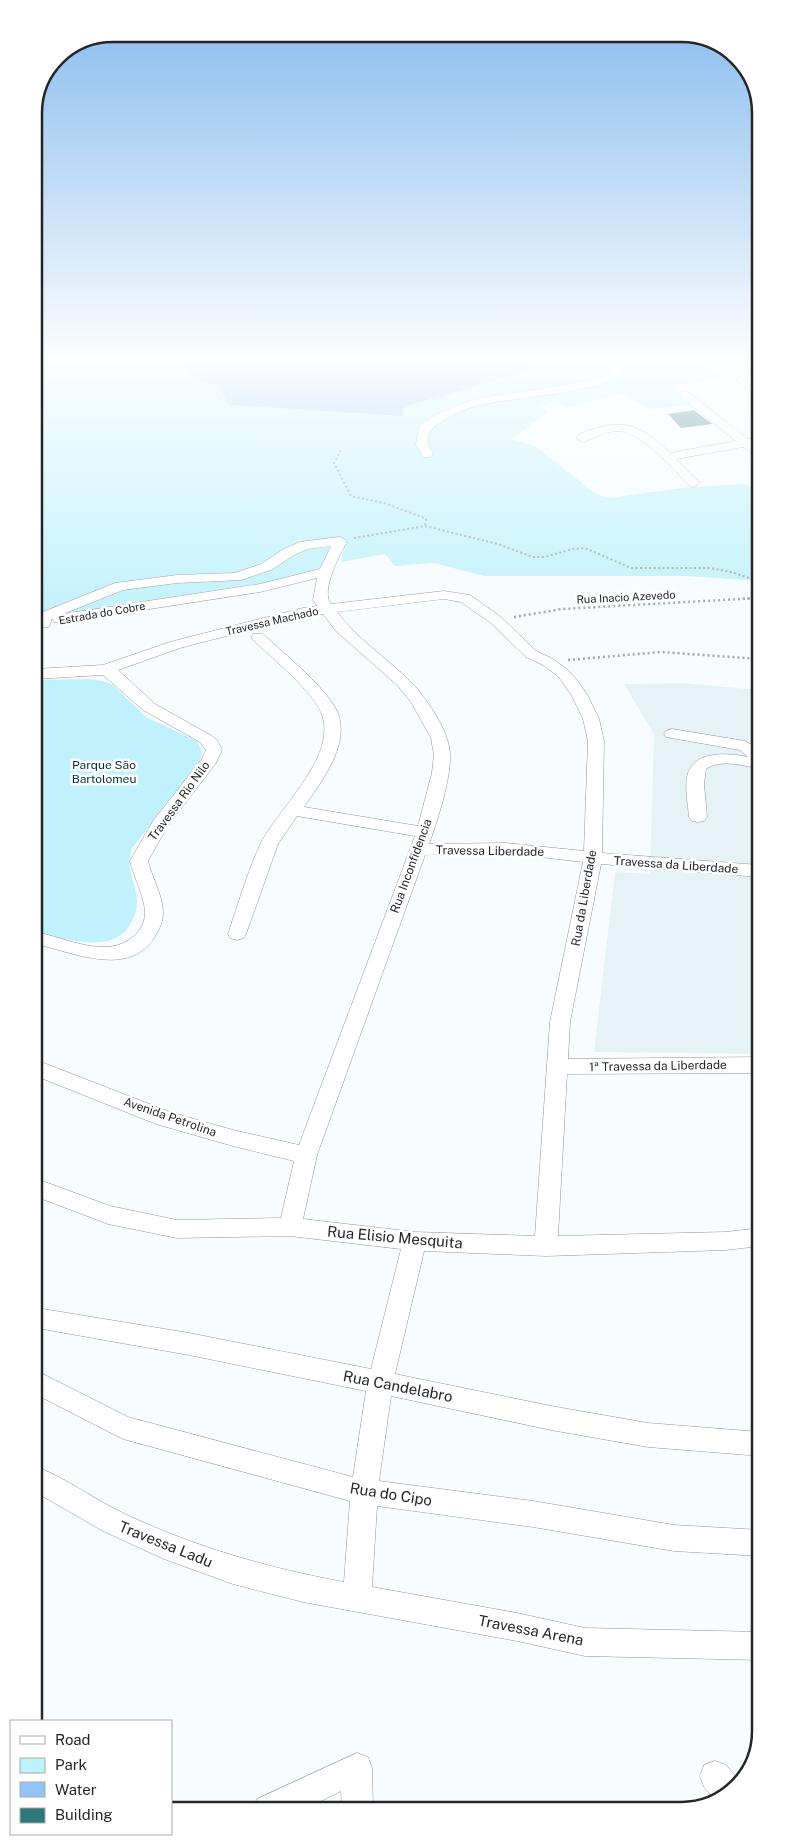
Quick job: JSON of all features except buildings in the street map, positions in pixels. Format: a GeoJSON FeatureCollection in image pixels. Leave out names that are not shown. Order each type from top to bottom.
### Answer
{"type":"FeatureCollection","features":[{"type":"Feature","properties":{"kind":"street"},"geometry":{"type":"LineString","coordinates":[[424,448],[428,454]]}},
{"type":"Feature","properties":{"kind":"street"},"geometry":{"type":"LineString","coordinates":[[657,448],[694,483]]}},
{"type":"Feature","properties":{"kind":"street"},"geometry":{"type":"LineString","coordinates":[[667,457],[717,448]]}},
{"type":"Feature","properties":{"kind":"street"},"geometry":{"type":"LineString","coordinates":[[325,609],[320,600],[320,593],[326,572],[340,541]]}},
{"type":"Feature","properties":{"kind":"street","name":"Estrada do Cobre"},"geometry":{"type":"LineString","coordinates":[[43,617],[120,586],[177,579],[236,577],[266,567],[289,552],[305,545],[340,541]]}},
{"type":"Feature","properties":{"kind":"street","name":"Estrada do Cobre"},"geometry":{"type":"LineString","coordinates":[[43,625],[64,617],[260,588],[326,572]]}},
{"type":"Feature","properties":{"kind":"street","name":"Travessa Machado"},"geometry":{"type":"LineString","coordinates":[[105,670],[175,645],[280,617],[325,609],[444,595]]}},
{"type":"Feature","properties":{"kind":"street","name":"Rua da Liberdade"},"geometry":{"type":"LineString","coordinates":[[444,595],[466,598],[496,620],[531,654],[548,662],[563,673],[573,684],[590,719],[596,742],[593,858],[560,1022],[546,1246]]}},
{"type":"Feature","properties":{"kind":"street","name":"Rua Inconfidencia"},"geometry":{"type":"LineString","coordinates":[[290,1227],[306,1155],[425,832],[440,773],[442,754],[439,738],[418,700],[402,682],[341,628],[325,609]]}},
{"type":"Feature","properties":{"kind":"street"},"geometry":{"type":"LineString","coordinates":[[237,934],[269,844],[311,784],[325,757],[334,728],[328,706],[258,637]]}},
{"type":"Feature","properties":{"kind":"street"},"geometry":{"type":"LineString","coordinates":[[43,674],[105,670]]}},
{"type":"Feature","properties":{"kind":"street","name":"Travessa Rio Nilo"},"geometry":{"type":"LineString","coordinates":[[43,940],[79,949],[111,954],[127,949],[143,940],[153,925],[153,905],[138,861],[159,825],[210,760],[214,750],[206,739],[148,707],[121,679],[105,670]]}},
{"type":"Feature","properties":{"kind":"street"},"geometry":{"type":"LineString","coordinates":[[672,734],[745,746],[752,751]]}},
{"type":"Feature","properties":{"kind":"street"},"geometry":{"type":"LineString","coordinates":[[698,817],[696,773],[699,766],[707,761],[719,759],[752,762]]}},
{"type":"Feature","properties":{"kind":"street"},"geometry":{"type":"LineString","coordinates":[[292,810],[425,832]]}},
{"type":"Feature","properties":{"kind":"street","name":"Travessa Liberdade"},"geometry":{"type":"LineString","coordinates":[[417,850],[506,848],[593,858]]}},
{"type":"Feature","properties":{"kind":"street","name":"Travessa da Liberdade"},"geometry":{"type":"LineString","coordinates":[[593,858],[752,870]]}},
{"type":"Feature","properties":{"kind":"street","name":"1ª Travessa da Liberdade"},"geometry":{"type":"LineString","coordinates":[[557,1067],[752,1065]]}},
{"type":"Feature","properties":{"kind":"street","name":"Avenida Petrolina"},"geometry":{"type":"LineString","coordinates":[[43,1071],[164,1118],[233,1138],[306,1155]]}},
{"type":"Feature","properties":{"kind":"street","name":"Rua Elisio Mesquita"},"geometry":{"type":"LineString","coordinates":[[43,1191],[108,1215],[177,1229],[290,1227],[415,1241],[546,1246],[726,1241],[752,1238]]}},
{"type":"Feature","properties":{"kind":"street"},"geometry":{"type":"LineString","coordinates":[[357,1598],[364,1492],[380,1382],[415,1241]]}},
{"type":"Feature","properties":{"kind":"street","name":"Rua Candelabro"},"geometry":{"type":"LineString","coordinates":[[43,1319],[189,1344],[552,1418],[648,1435],[752,1443]]}},
{"type":"Feature","properties":{"kind":"street","name":"Rua do Cipo"},"geometry":{"type":"LineString","coordinates":[[43,1385],[123,1427],[364,1492],[533,1514],[674,1538],[752,1542]]}},
{"type":"Feature","properties":{"kind":"street","name":"Travessa Ladu"},"geometry":{"type":"LineString","coordinates":[[43,1482],[113,1522],[174,1550],[233,1570],[303,1588]]}},
{"type":"Feature","properties":{"kind":"street","name":"Travessa Arena"},"geometry":{"type":"LineString","coordinates":[[303,1588],[517,1627],[585,1642],[752,1646]]}},
{"type":"Feature","properties":{"kind":"street"},"geometry":{"type":"LineString","coordinates":[[285,1802],[357,1768],[357,1802]]}},
{"type":"Feature","properties":{"kind":"path"},"geometry":{"type":"LineString","coordinates":[[341,450],[334,463],[351,496],[358,499],[384,502],[422,517],[426,519],[425,526]]}},
{"type":"Feature","properties":{"kind":"path"},"geometry":{"type":"LineString","coordinates":[[340,541],[425,526],[498,544],[533,556],[545,557],[578,548],[585,548],[631,568],[710,568],[752,579]]}},
{"type":"Feature","properties":{"kind":"path","name":"Rua Inacio Azevedo"},"geometry":{"type":"LineString","coordinates":[[496,620],[562,609],[752,598]]}},
{"type":"Feature","properties":{"kind":"path"},"geometry":{"type":"LineString","coordinates":[[548,662],[662,652],[752,659]]}},
{"type":"Feature","properties":{"kind":"shaded area"},"geometry":{"type":"Polygon","coordinates":[[[682,683],[752,689],[752,1054],[594,1052],[615,872],[650,874],[654,734],[624,684],[682,683]]]}},
{"type":"Feature","properties":{"kind":"green space"},"geometry":{"type":"Polygon","coordinates":[[[43,448],[538,448],[596,494],[609,498],[681,488],[742,484],[752,486],[752,581],[686,576],[484,576],[434,563],[395,566],[385,554],[341,562],[344,547],[329,550],[324,568],[269,584],[58,616],[43,623],[43,448]]]}},
{"type":"Feature","properties":{"kind":"green space","name":"Parque São Bartolomeu"},"geometry":{"type":"Polygon","coordinates":[[[89,679],[107,682],[114,686],[146,717],[197,741],[202,752],[200,763],[132,848],[130,870],[137,901],[135,915],[131,923],[123,933],[113,939],[101,942],[74,941],[43,934],[43,680],[89,679]]]}}]}
